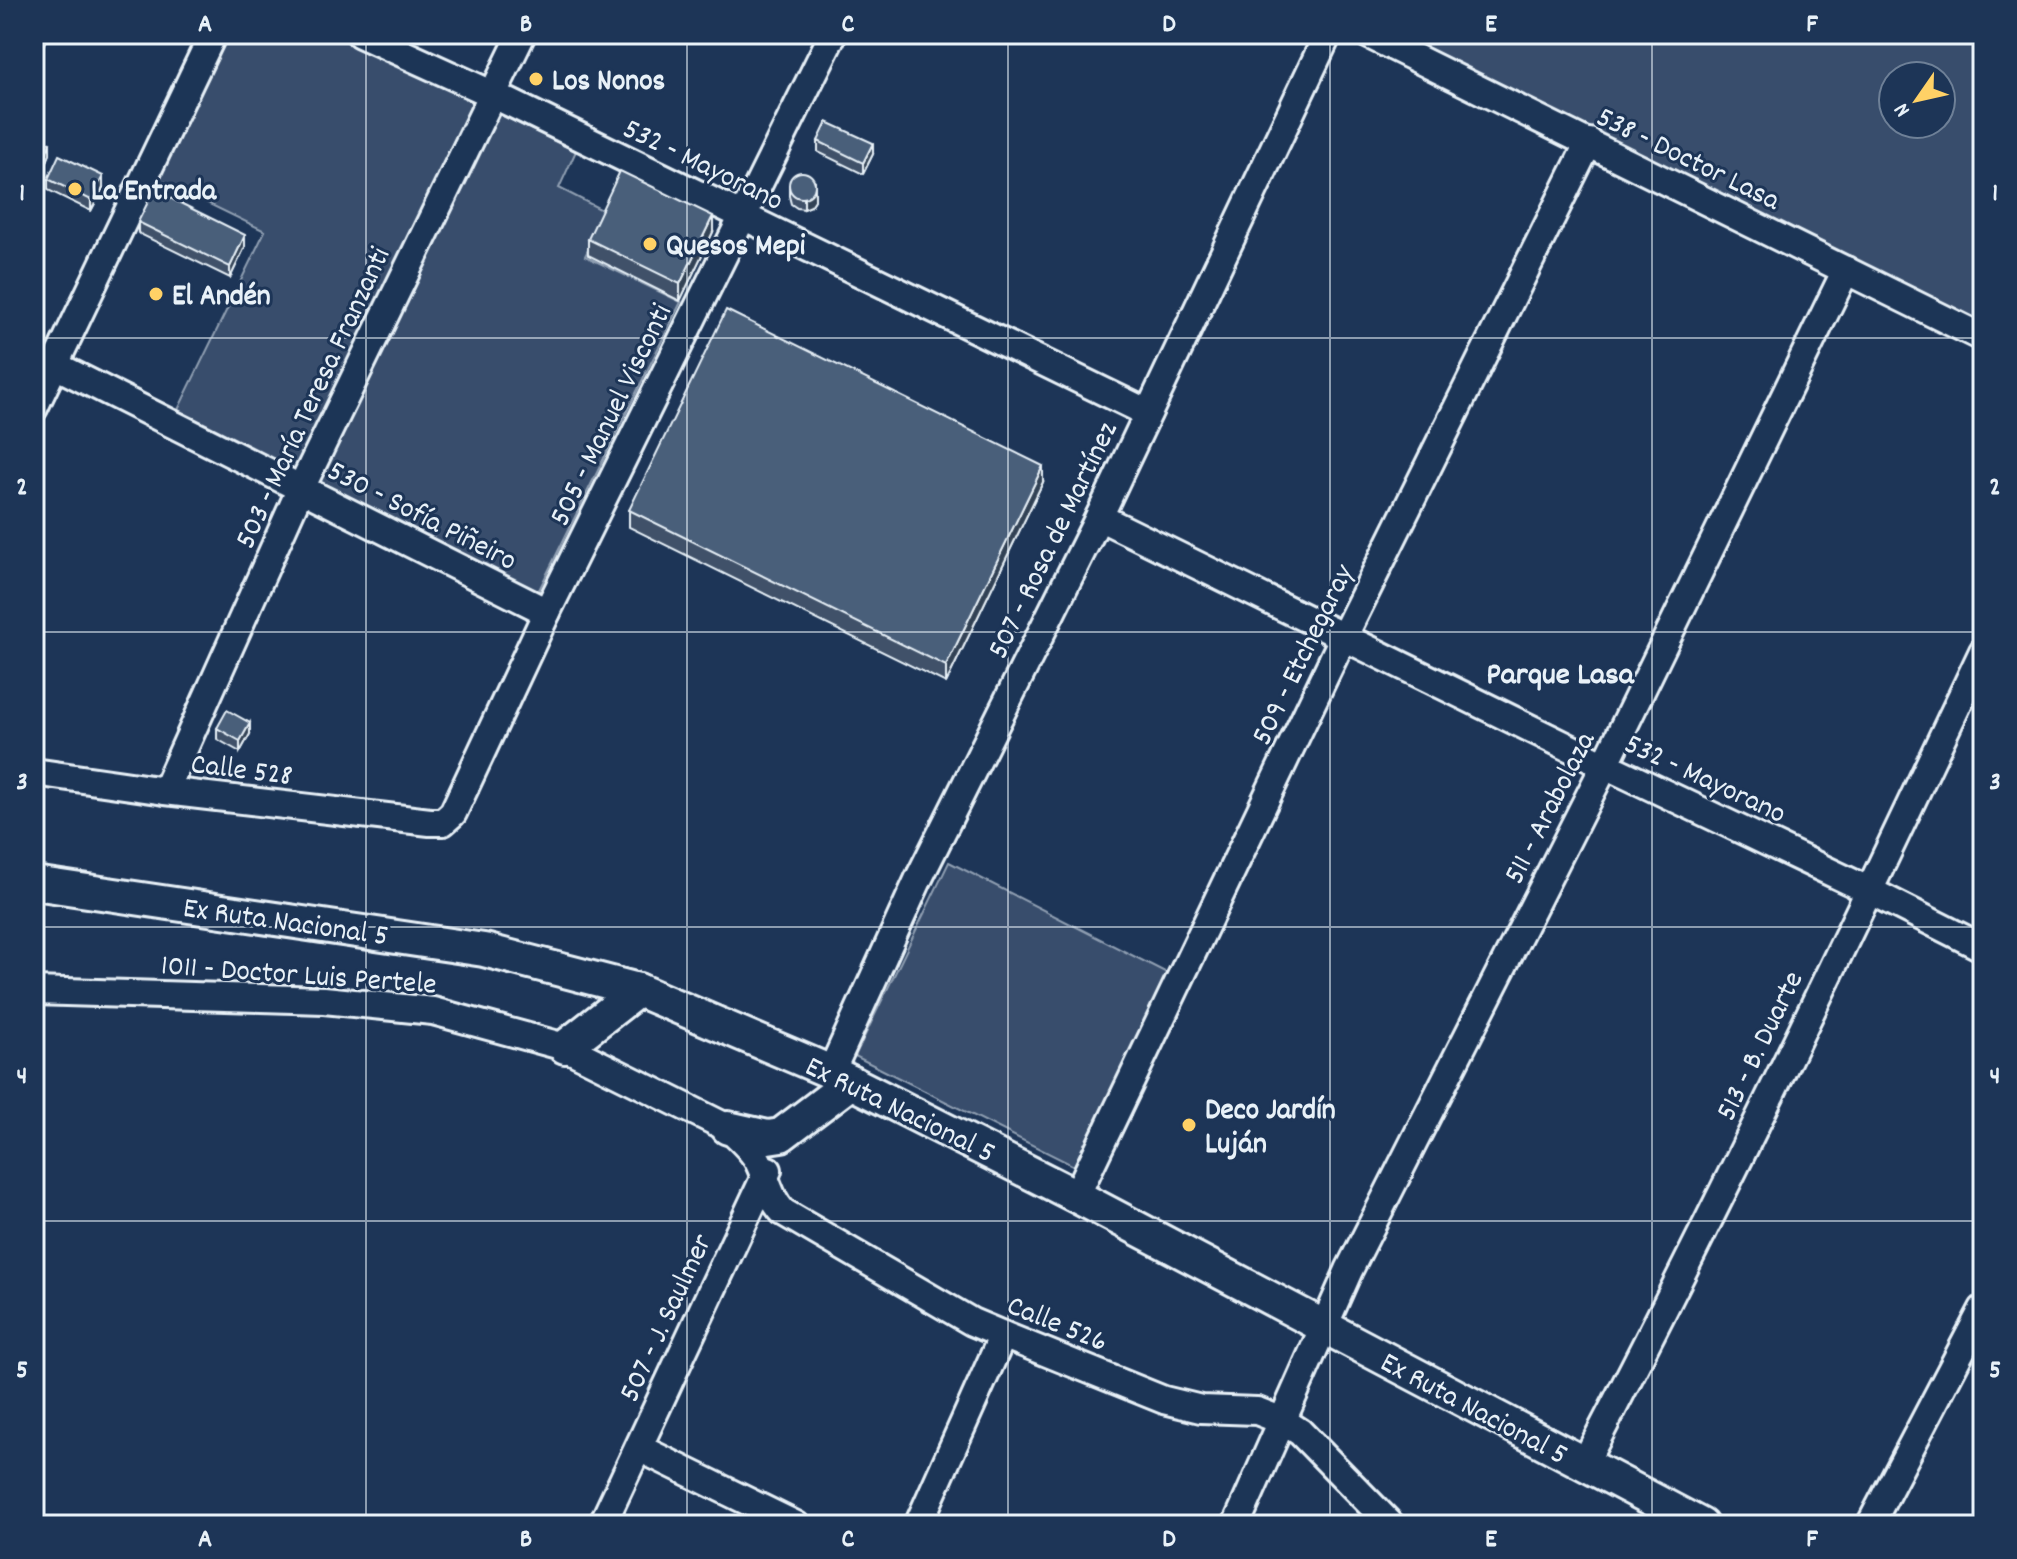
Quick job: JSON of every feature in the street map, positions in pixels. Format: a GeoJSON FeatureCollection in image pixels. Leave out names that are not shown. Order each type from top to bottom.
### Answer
{"type":"FeatureCollection","features":[{"type":"Feature","properties":{"kind":"main road","name":"Ex Ruta Nacional 5"},"geometry":{"type":"LineString","coordinates":[[34,883],[484,950],[638,990],[841,1077],[1076,1196],[1701,1525]]}},
{"type":"Feature","properties":{"kind":"main road"},"geometry":{"type":"LineString","coordinates":[[565,1047],[638,990]]}},
{"type":"Feature","properties":{"kind":"main road"},"geometry":{"type":"LineString","coordinates":[[728,1128],[768,1137],[781,1135],[841,1077]]}},
{"type":"Feature","properties":{"kind":"street"},"geometry":{"type":"LineString","coordinates":[[34,408],[213,34]]}},
{"type":"Feature","properties":{"kind":"street","name":"532 - Mayorano"},"geometry":{"type":"LineString","coordinates":[[360,34],[492,94],[1148,413]]}},
{"type":"Feature","properties":{"kind":"street","name":"503 - María Teresa Franzanti"},"geometry":{"type":"LineString","coordinates":[[165,791],[301,488],[522,34]]}},
{"type":"Feature","properties":{"kind":"street","name":"505 - Manuel Visconti"},"geometry":{"type":"LineString","coordinates":[[443,822],[453,813],[547,612],[833,34]]}},
{"type":"Feature","properties":{"kind":"street","name":"507 - Rosa de Martínez"},"geometry":{"type":"LineString","coordinates":[[841,1077],[918,880],[1099,517],[1328,34]]}},
{"type":"Feature","properties":{"kind":"street","name":"538 - Doctor Lasa"},"geometry":{"type":"LineString","coordinates":[[1367,34],[1983,338]]}},
{"type":"Feature","properties":{"kind":"street","name":"509 - Etchegaray"},"geometry":{"type":"LineString","coordinates":[[1076,1196],[1343,638],[1589,142]]}},
{"type":"Feature","properties":{"kind":"street","name":"511 - Arabolaza"},"geometry":{"type":"LineString","coordinates":[[1236,1525],[1322,1327],[1605,765],[1846,270]]}},
{"type":"Feature","properties":{"kind":"street","name":"530 - Sofía Piñeiro"},"geometry":{"type":"LineString","coordinates":[[55,365],[547,612]]}},
{"type":"Feature","properties":{"kind":"street","name":"532 - Mayorano"},"geometry":{"type":"LineString","coordinates":[[1099,517],[1983,948]]}},
{"type":"Feature","properties":{"kind":"street","name":"513 - B. Duarte"},"geometry":{"type":"LineString","coordinates":[[1584,1464],[1870,891],[1983,651]]}},
{"type":"Feature","properties":{"kind":"street","name":"Calle 528"},"geometry":{"type":"LineString","coordinates":[[34,772],[165,791],[443,822]]}},
{"type":"Feature","properties":{"kind":"street","name":"1011 - Doctor Luis Pertele"},"geometry":{"type":"LineString","coordinates":[[34,991],[324,1000],[394,1006],[476,1021],[565,1047],[728,1128]]}},
{"type":"Feature","properties":{"kind":"street","name":"Calle 526"},"geometry":{"type":"LineString","coordinates":[[728,1128],[749,1147],[759,1162],[774,1203],[783,1212],[972,1322],[1003,1335],[1164,1400],[1201,1409],[1257,1411],[1283,1421],[1300,1432],[1391,1525]]}},
{"type":"Feature","properties":{"kind":"street","name":"507 - J. Saulmer"},"geometry":{"type":"LineString","coordinates":[[602,1525],[765,1179],[781,1135]]}},
{"type":"Feature","properties":{"kind":"street"},"geometry":{"type":"LineString","coordinates":[[1870,1525],[1983,1309]]}},
{"type":"Feature","properties":{"kind":"street"},"geometry":{"type":"LineString","coordinates":[[918,1525],[1003,1335]]}},
{"type":"Feature","properties":{"kind":"street"},"geometry":{"type":"LineString","coordinates":[[639,1448],[796,1525]]}},
{"type":"Feature","properties":{"kind":"shaded area"},"geometry":{"type":"Polygon","coordinates":[[[229,34],[331,34],[576,151],[559,188],[606,212],[585,256],[681,302],[537,594],[175,416],[265,231],[158,179],[229,34]]]}},
{"type":"Feature","properties":{"kind":"shaded area"},"geometry":{"type":"Polygon","coordinates":[[[1380,34],[1983,34],[1983,324],[1380,34]]]}},
{"type":"Feature","properties":{"kind":"shaded area"},"geometry":{"type":"Polygon","coordinates":[[[949,862],[1169,974],[1074,1166],[855,1056],[949,862]]]}},
{"type":"Feature","properties":{"kind":"building"},"geometry":{"type":"Polygon","coordinates":[[[34,34],[46,34],[34,57],[34,34]]]}},
{"type":"Feature","properties":{"kind":"building"},"geometry":{"type":"Polygon","coordinates":[[[827,122],[873,143],[863,163],[818,141],[827,122]]]}},
{"type":"Feature","properties":{"kind":"building"},"geometry":{"type":"Polygon","coordinates":[[[34,136],[50,143],[40,167],[34,165],[34,136]]]}},
{"type":"Feature","properties":{"kind":"building"},"geometry":{"type":"Polygon","coordinates":[[[59,155],[103,176],[91,200],[48,179],[59,155]]]}},
{"type":"Feature","properties":{"kind":"building","name":"Quesos Mepi"},"geometry":{"type":"Polygon","coordinates":[[[620,171],[713,216],[680,284],[588,239],[620,171]]]}},
{"type":"Feature","properties":{"kind":"building"},"geometry":{"type":"Polygon","coordinates":[[[802,172],[811,176],[815,185],[811,194],[802,198],[793,194],[789,185],[793,176],[802,172]]]}},
{"type":"Feature","properties":{"kind":"building"},"geometry":{"type":"Polygon","coordinates":[[[154,190],[245,235],[230,267],[138,222],[154,190]]]}},
{"type":"Feature","properties":{"kind":"building"},"geometry":{"type":"Polygon","coordinates":[[[726,310],[1043,466],[946,666],[629,510],[726,310]]]}},
{"type":"Feature","properties":{"kind":"building"},"geometry":{"type":"Polygon","coordinates":[[[227,710],[250,723],[240,741],[217,728],[227,710]]]}},
{"type":"Feature","properties":{"kind":"place","name":"Los Nonos"},"geometry":{"type":"Point","coordinates":[536,79]}},
{"type":"Feature","properties":{"kind":"place","name":"La Entrada"},"geometry":{"type":"Point","coordinates":[75,189]}},
{"type":"Feature","properties":{"kind":"place","name":"Quesos Mepi"},"geometry":{"type":"Point","coordinates":[650,244]}},
{"type":"Feature","properties":{"kind":"place","name":"El Andén"},"geometry":{"type":"Point","coordinates":[156,294]}},
{"type":"Feature","properties":{"kind":"place","name":"Deco Jardín Luján"},"geometry":{"type":"Point","coordinates":[1189,1125]}},
{"type":"Feature","properties":{"kind":"district","name":"Parque Lasa"},"geometry":{"type":"Point","coordinates":[1560,672]}}]}
